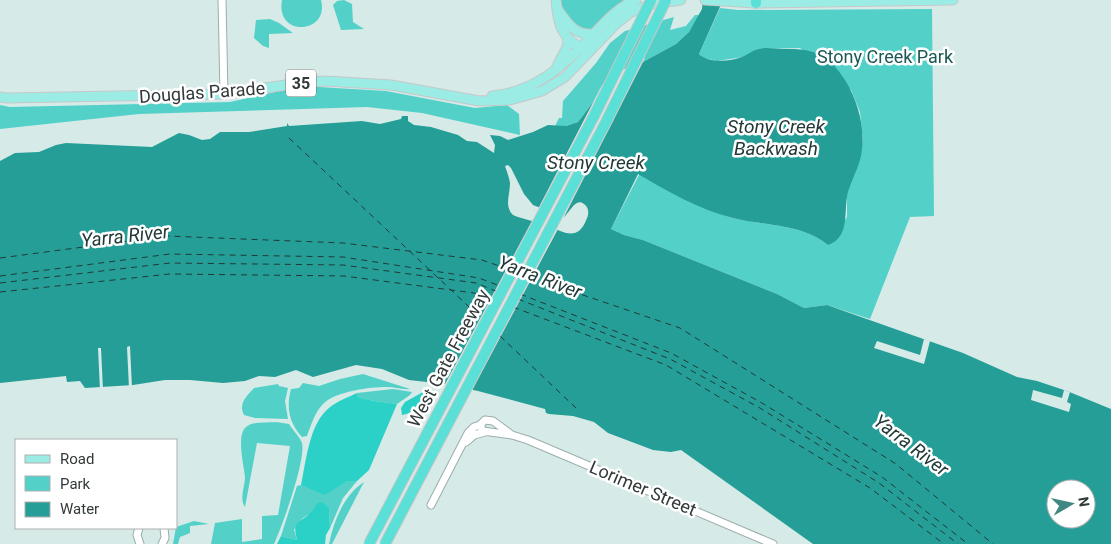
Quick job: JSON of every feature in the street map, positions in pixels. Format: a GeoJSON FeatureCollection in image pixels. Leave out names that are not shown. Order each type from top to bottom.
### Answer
{"type":"FeatureCollection","features":[{"type":"Feature","properties":{"kind":"highway","name":"West Gate Freeway"},"geometry":{"type":"LineString","coordinates":[[369,544],[594,116],[651,0]]}},
{"type":"Feature","properties":{"kind":"highway","name":"West Gate Freeway"},"geometry":{"type":"LineString","coordinates":[[385,544],[606,122],[666,0]]}},
{"type":"Feature","properties":{"kind":"main road","name":"Douglas Parade"},"geometry":{"type":"LineString","coordinates":[[462,98],[508,94],[545,78],[559,68],[618,10],[636,0]]}},
{"type":"Feature","properties":{"kind":"main road","name":"Douglas Parade"},"geometry":{"type":"LineString","coordinates":[[0,97],[59,98],[224,94],[306,82],[343,81],[391,85],[479,101],[502,101],[534,94],[549,88],[565,78],[616,24],[634,10],[652,4],[681,0]]}},
{"type":"Feature","properties":{"kind":"main road"},"geometry":{"type":"LineString","coordinates":[[705,0],[726,2],[953,0]]}},
{"type":"Feature","properties":{"kind":"main road"},"geometry":{"type":"LineString","coordinates":[[557,5],[574,30],[594,34]]}},
{"type":"Feature","properties":{"kind":"main road"},"geometry":{"type":"LineString","coordinates":[[557,5],[559,25],[568,39],[583,45]]}},
{"type":"Feature","properties":{"kind":"main road"},"geometry":{"type":"LineString","coordinates":[[557,5],[567,28],[590,52]]}},
{"type":"Feature","properties":{"kind":"main road"},"geometry":{"type":"LineString","coordinates":[[545,78],[560,61],[567,47],[568,39]]}},
{"type":"Feature","properties":{"kind":"street"},"geometry":{"type":"LineString","coordinates":[[222,0],[224,94]]}},
{"type":"Feature","properties":{"kind":"street","name":"Lorimer Street"},"geometry":{"type":"LineString","coordinates":[[480,425],[483,421],[490,419],[512,434],[773,544]]}},
{"type":"Feature","properties":{"kind":"street"},"geometry":{"type":"LineString","coordinates":[[431,505],[469,432],[474,427],[480,425],[481,429],[485,432]]}},
{"type":"Feature","properties":{"kind":"street"},"geometry":{"type":"LineString","coordinates":[[463,444],[474,435],[485,432]]}},
{"type":"Feature","properties":{"kind":"street","name":"Lorimer Street"},"geometry":{"type":"LineString","coordinates":[[485,432],[512,434]]}},
{"type":"Feature","properties":{"kind":"street"},"geometry":{"type":"LineString","coordinates":[[139,529],[136,535],[139,543]]}},
{"type":"Feature","properties":{"kind":"street"},"geometry":{"type":"LineString","coordinates":[[164,529],[164,542]]}},
{"type":"Feature","properties":{"kind":"green space"},"geometry":{"type":"Polygon","coordinates":[[[282,0],[321,0],[322,11],[318,20],[311,25],[294,26],[286,21],[282,12],[282,0]]]}},
{"type":"Feature","properties":{"kind":"green space"},"geometry":{"type":"Polygon","coordinates":[[[344,0],[352,4],[353,22],[364,29],[341,30],[333,5],[337,1],[344,0]]]}},
{"type":"Feature","properties":{"kind":"green space"},"geometry":{"type":"Polygon","coordinates":[[[560,0],[628,0],[613,9],[588,32],[570,20],[560,0]]]}},
{"type":"Feature","properties":{"kind":"green space","name":"Stony Creek Park"},"geometry":{"type":"Polygon","coordinates":[[[720,8],[738,10],[932,9],[934,216],[910,217],[870,319],[827,305],[804,308],[777,294],[611,229],[640,173],[645,178],[721,215],[795,229],[828,245],[847,217],[847,195],[863,140],[860,112],[851,90],[800,48],[758,49],[743,57],[717,61],[704,58],[699,54],[720,8]]]}},
{"type":"Feature","properties":{"kind":"green space"},"geometry":{"type":"Polygon","coordinates":[[[695,15],[699,15],[689,32],[676,44],[610,80],[578,122],[566,126],[555,126],[559,118],[562,118],[563,101],[596,63],[610,43],[625,31],[674,17],[670,30],[686,26],[695,15]]]}},
{"type":"Feature","properties":{"kind":"green space"},"geometry":{"type":"Polygon","coordinates":[[[270,19],[293,33],[269,34],[269,48],[263,46],[254,38],[256,20],[270,19]]]}},
{"type":"Feature","properties":{"kind":"green space"},"geometry":{"type":"Polygon","coordinates":[[[302,86],[386,91],[475,108],[507,105],[519,114],[520,135],[422,113],[367,107],[139,114],[0,129],[0,105],[10,107],[230,102],[302,86]]]}},
{"type":"Feature","properties":{"kind":"green space"},"geometry":{"type":"Polygon","coordinates":[[[363,374],[410,389],[372,388],[336,396],[320,407],[307,436],[302,437],[291,420],[289,402],[291,389],[299,388],[303,383],[319,386],[363,374]]]}},
{"type":"Feature","properties":{"kind":"green space"},"geometry":{"type":"Polygon","coordinates":[[[278,384],[288,388],[285,401],[288,419],[255,418],[244,415],[242,411],[243,403],[254,388],[278,384]]]}},
{"type":"Feature","properties":{"kind":"green space"},"geometry":{"type":"Polygon","coordinates":[[[393,389],[412,392],[397,404],[358,397],[357,393],[393,389]]]}},
{"type":"Feature","properties":{"kind":"green space"},"geometry":{"type":"Polygon","coordinates":[[[276,422],[289,424],[302,443],[302,452],[293,494],[274,544],[211,544],[215,523],[242,519],[242,542],[262,539],[262,516],[278,515],[290,446],[257,443],[245,507],[242,500],[245,477],[241,443],[243,431],[249,425],[256,423],[276,422]]]}},
{"type":"Feature","properties":{"kind":"green space"},"geometry":{"type":"Polygon","coordinates":[[[348,481],[357,481],[343,498],[330,528],[329,508],[313,513],[301,520],[294,530],[297,540],[281,536],[297,486],[301,485],[324,494],[348,481]]]}},
{"type":"Feature","properties":{"kind":"green space"},"geometry":{"type":"Polygon","coordinates":[[[364,482],[332,544],[329,544],[334,526],[345,501],[364,482]]]}},
{"type":"Feature","properties":{"kind":"green space"},"geometry":{"type":"Polygon","coordinates":[[[194,521],[209,524],[190,526],[190,533],[180,537],[178,544],[173,544],[176,529],[178,529],[178,526],[194,521]]]}},
{"type":"Feature","properties":{"kind":"shaded area"},"geometry":{"type":"Polygon","coordinates":[[[423,392],[428,392],[431,396],[427,409],[402,415],[401,408],[405,402],[423,392]]]}},
{"type":"Feature","properties":{"kind":"shaded area"},"geometry":{"type":"Polygon","coordinates":[[[357,393],[358,397],[397,404],[369,470],[357,481],[348,481],[324,495],[301,485],[309,444],[322,415],[339,401],[357,393]]]}},
{"type":"Feature","properties":{"kind":"shaded area"},"geometry":{"type":"Polygon","coordinates":[[[322,502],[329,508],[330,528],[326,535],[325,544],[277,544],[281,536],[297,540],[295,529],[297,524],[318,503],[322,502]]]}},
{"type":"Feature","properties":{"kind":"water"},"geometry":{"type":"Polygon","coordinates":[[[703,0],[723,0],[699,54],[703,57],[725,61],[742,57],[762,48],[802,50],[811,51],[826,58],[839,71],[850,89],[858,108],[863,139],[860,160],[848,192],[843,230],[835,241],[828,245],[817,238],[794,229],[721,215],[696,205],[638,174],[611,229],[777,294],[804,308],[827,305],[963,353],[1017,377],[1037,381],[1067,391],[1111,409],[1111,544],[813,544],[681,450],[671,452],[653,450],[608,433],[594,422],[573,416],[549,414],[546,413],[545,409],[478,391],[444,384],[409,380],[382,369],[356,365],[313,377],[296,370],[275,377],[259,376],[245,381],[223,383],[165,380],[133,385],[85,388],[80,381],[67,382],[66,376],[0,383],[0,161],[15,153],[39,152],[66,143],[152,147],[179,133],[202,140],[210,139],[220,132],[249,132],[287,126],[287,123],[289,126],[362,121],[380,124],[401,119],[402,116],[408,116],[408,121],[414,125],[431,127],[458,135],[467,141],[477,142],[494,153],[495,145],[490,135],[500,136],[508,140],[548,125],[566,126],[578,122],[610,80],[676,44],[689,32],[702,9],[703,0]],[[508,165],[505,166],[510,183],[508,204],[513,215],[570,234],[579,231],[588,216],[586,205],[581,202],[575,204],[564,217],[533,205],[524,194],[508,165]]]}},
{"type":"Feature","properties":{"kind":"pier"},"geometry":{"type":"Polygon","coordinates":[[[645,58],[563,219],[538,209],[601,87],[608,78],[645,58]]]}},
{"type":"Feature","properties":{"kind":"pier"},"geometry":{"type":"Polygon","coordinates":[[[533,219],[547,222],[558,229],[471,392],[444,386],[533,219]]]}},
{"type":"Feature","properties":{"kind":"pier"},"geometry":{"type":"Polygon","coordinates":[[[924,339],[930,341],[924,364],[874,348],[877,341],[920,355],[924,339]]]}},
{"type":"Feature","properties":{"kind":"pier"},"geometry":{"type":"Polygon","coordinates":[[[130,346],[132,388],[129,388],[127,347],[130,346]]]}},
{"type":"Feature","properties":{"kind":"pier"},"geometry":{"type":"Polygon","coordinates":[[[98,348],[101,348],[103,390],[100,390],[98,348]]]}},
{"type":"Feature","properties":{"kind":"pier"},"geometry":{"type":"Polygon","coordinates":[[[1033,390],[1062,398],[1064,390],[1070,392],[1067,402],[1071,404],[1069,412],[1031,400],[1033,390]]]}},
{"type":"Feature","properties":{"kind":"ferry route"},"geometry":{"type":"LineString","coordinates":[[289,138],[483,320]]}},
{"type":"Feature","properties":{"kind":"ferry route"},"geometry":{"type":"LineString","coordinates":[[0,258],[167,236],[343,243],[482,260],[508,269]]}},
{"type":"Feature","properties":{"kind":"ferry route"},"geometry":{"type":"LineString","coordinates":[[0,276],[170,254],[343,257],[479,278],[500,286]]}},
{"type":"Feature","properties":{"kind":"ferry route"},"geometry":{"type":"LineString","coordinates":[[0,283],[170,263],[343,265],[476,283],[498,292]]}},
{"type":"Feature","properties":{"kind":"ferry route"},"geometry":{"type":"LineString","coordinates":[[0,292],[170,274],[344,276],[474,293],[493,300]]}},
{"type":"Feature","properties":{"kind":"ferry route"},"geometry":{"type":"LineString","coordinates":[[530,277],[680,328],[896,464],[993,544]]}},
{"type":"Feature","properties":{"kind":"ferry route"},"geometry":{"type":"LineString","coordinates":[[520,294],[671,353],[762,403],[882,477],[968,544]]}},
{"type":"Feature","properties":{"kind":"ferry route"},"geometry":{"type":"LineString","coordinates":[[518,299],[670,359],[760,408],[879,483],[958,544]]}},
{"type":"Feature","properties":{"kind":"ferry route"},"geometry":{"type":"LineString","coordinates":[[513,307],[666,365],[870,488],[944,544]]}},
{"type":"Feature","properties":{"kind":"ferry route"},"geometry":{"type":"LineString","coordinates":[[500,336],[576,408]]}},
{"type":"Feature","properties":{"kind":"water label","name":"Stony Creek Backwash"},"geometry":{"type":"Point","coordinates":[776,137]}},
{"type":"Feature","properties":{"kind":"water label","name":"Stony Creek"},"geometry":{"type":"Point","coordinates":[596,162]}},
{"type":"Feature","properties":{"kind":"water label","name":"Yarra River"},"geometry":{"type":"Point","coordinates":[125,236]}},
{"type":"Feature","properties":{"kind":"water label","name":"Yarra River"},"geometry":{"type":"Point","coordinates":[540,277]}},
{"type":"Feature","properties":{"kind":"water label","name":"Yarra River"},"geometry":{"type":"Point","coordinates":[911,445]}}]}
